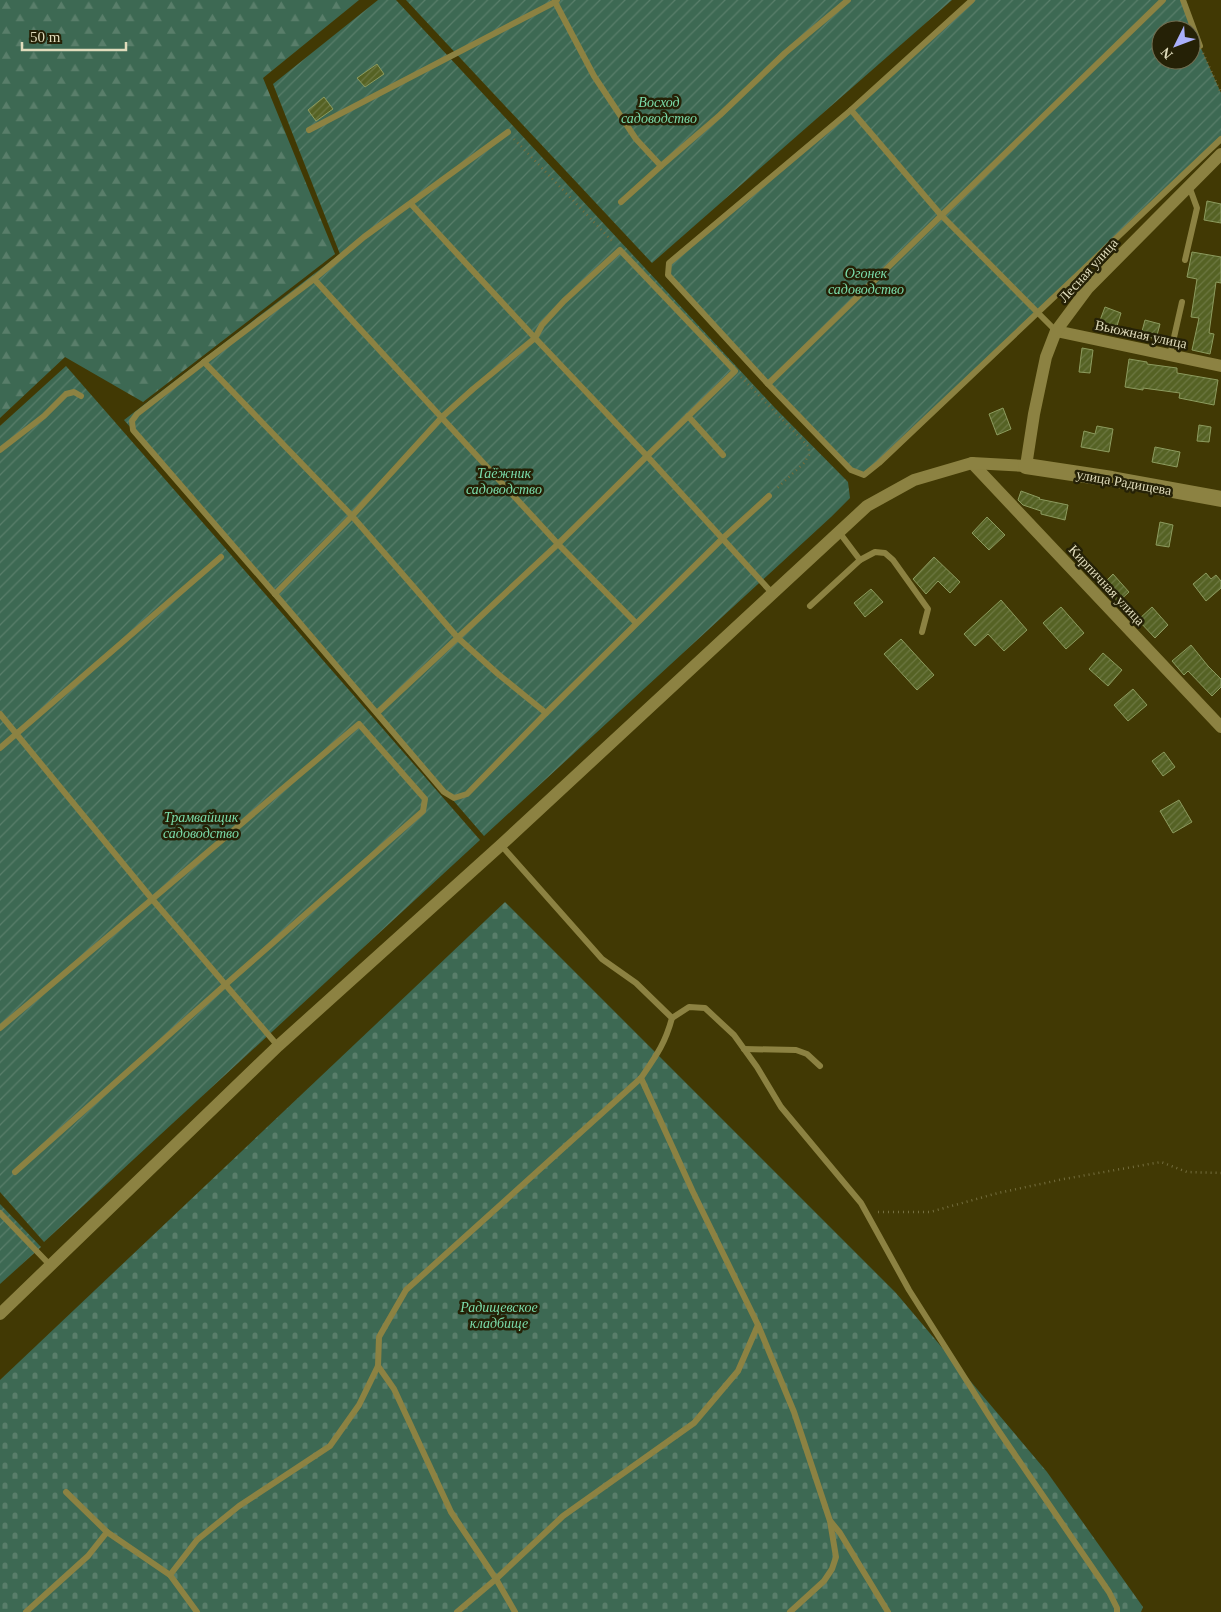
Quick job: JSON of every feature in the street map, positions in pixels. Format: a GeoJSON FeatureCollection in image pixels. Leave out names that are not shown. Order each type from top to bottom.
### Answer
{"type":"FeatureCollection","features":[{"type":"Feature","properties":{"kind":"street","name":"Лесная улица"},"geometry":{"type":"LineString","coordinates":[[1026,466],[1034,414],[1046,357],[1056,331],[1088,288],[1221,154]]}},
{"type":"Feature","properties":{"kind":"street","name":"Вьюжная улица"},"geometry":{"type":"LineString","coordinates":[[1056,331],[1221,366]]}},
{"type":"Feature","properties":{"kind":"street"},"geometry":{"type":"LineString","coordinates":[[0,1314],[278,1046],[501,845],[868,506],[914,480],[972,463],[1026,466]]}},
{"type":"Feature","properties":{"kind":"street","name":"Кирпичная улица"},"geometry":{"type":"LineString","coordinates":[[972,463],[1221,727]]}},
{"type":"Feature","properties":{"kind":"street","name":"улица Радищева"},"geometry":{"type":"LineString","coordinates":[[1026,466],[1221,498]]}},
{"type":"Feature","properties":{"kind":"lane"},"geometry":{"type":"LineString","coordinates":[[621,202],[785,53],[848,0]]}},
{"type":"Feature","properties":{"kind":"lane"},"geometry":{"type":"LineString","coordinates":[[972,0],[851,110],[669,263],[668,275],[768,384],[851,470],[864,475],[1221,139]]}},
{"type":"Feature","properties":{"kind":"lane"},"geometry":{"type":"LineString","coordinates":[[768,384],[1163,0]]}},
{"type":"Feature","properties":{"kind":"lane"},"geometry":{"type":"LineString","coordinates":[[1183,0],[1190,20]]}},
{"type":"Feature","properties":{"kind":"lane"},"geometry":{"type":"LineString","coordinates":[[309,130],[556,1],[594,76],[636,138],[661,166]]}},
{"type":"Feature","properties":{"kind":"lane"},"geometry":{"type":"LineString","coordinates":[[851,110],[941,215],[1056,331]]}},
{"type":"Feature","properties":{"kind":"lane"},"geometry":{"type":"LineString","coordinates":[[508,132],[364,237],[314,279],[137,414],[132,420],[133,430],[444,792],[454,798],[467,794],[722,538],[769,496]]}},
{"type":"Feature","properties":{"kind":"lane"},"geometry":{"type":"LineString","coordinates":[[1185,260],[1197,208],[1189,186]]}},
{"type":"Feature","properties":{"kind":"lane"},"geometry":{"type":"LineString","coordinates":[[411,204],[647,456],[773,594]]}},
{"type":"Feature","properties":{"kind":"lane"},"geometry":{"type":"LineString","coordinates":[[275,594],[352,516],[442,417],[535,338],[542,325],[564,301],[620,250],[734,371],[558,544],[377,713]]}},
{"type":"Feature","properties":{"kind":"lane"},"geometry":{"type":"LineString","coordinates":[[314,279],[558,544],[636,623]]}},
{"type":"Feature","properties":{"kind":"lane"},"geometry":{"type":"LineString","coordinates":[[1170,355],[1182,302]]}},
{"type":"Feature","properties":{"kind":"lane"},"geometry":{"type":"LineString","coordinates":[[204,362],[352,516],[458,638],[546,713]]}},
{"type":"Feature","properties":{"kind":"lane"},"geometry":{"type":"LineString","coordinates":[[0,450],[44,416],[66,394],[74,392],[81,396]]}},
{"type":"Feature","properties":{"kind":"lane"},"geometry":{"type":"LineString","coordinates":[[688,416],[723,455]]}},
{"type":"Feature","properties":{"kind":"lane"},"geometry":{"type":"LineString","coordinates":[[839,532],[860,560]]}},
{"type":"Feature","properties":{"kind":"lane"},"geometry":{"type":"LineString","coordinates":[[810,606],[860,560],[874,552],[885,553],[893,560],[928,609],[922,632]]}},
{"type":"Feature","properties":{"kind":"lane"},"geometry":{"type":"LineString","coordinates":[[0,748],[221,557]]}},
{"type":"Feature","properties":{"kind":"lane"},"geometry":{"type":"LineString","coordinates":[[0,714],[152,899],[278,1046]]}},
{"type":"Feature","properties":{"kind":"lane"},"geometry":{"type":"LineString","coordinates":[[0,1028],[359,724],[425,799],[423,811],[15,1172]]}},
{"type":"Feature","properties":{"kind":"lane"},"geometry":{"type":"LineString","coordinates":[[501,845],[602,959],[636,983],[672,1018]]}},
{"type":"Feature","properties":{"kind":"lane"},"geometry":{"type":"LineString","coordinates":[[170,1575],[196,1540],[239,1506],[330,1446],[359,1405],[378,1366],[379,1337],[406,1290],[641,1078],[660,1050],[667,1036],[672,1018],[690,1007],[705,1008],[734,1034],[781,1107],[861,1203],[909,1290],[991,1419],[1109,1592],[1118,1611]]}},
{"type":"Feature","properties":{"kind":"lane"},"geometry":{"type":"LineString","coordinates":[[744,1049],[796,1050],[807,1054],[820,1066]]}},
{"type":"Feature","properties":{"kind":"lane"},"geometry":{"type":"LineString","coordinates":[[641,1078],[693,1192],[758,1325],[794,1412],[830,1521],[836,1557],[832,1569],[824,1582],[790,1612]]}},
{"type":"Feature","properties":{"kind":"lane"},"geometry":{"type":"LineString","coordinates":[[0,1212],[50,1265]]}},
{"type":"Feature","properties":{"kind":"lane"},"geometry":{"type":"LineString","coordinates":[[457,1612],[496,1579],[563,1516],[694,1423],[738,1371],[758,1325]]}},
{"type":"Feature","properties":{"kind":"lane"},"geometry":{"type":"LineString","coordinates":[[378,1366],[394,1389],[451,1512],[496,1579],[514,1612]]}},
{"type":"Feature","properties":{"kind":"lane"},"geometry":{"type":"LineString","coordinates":[[66,1492],[107,1532],[170,1575],[196,1612]]}},
{"type":"Feature","properties":{"kind":"lane"},"geometry":{"type":"LineString","coordinates":[[830,1521],[888,1612]]}},
{"type":"Feature","properties":{"kind":"lane"},"geometry":{"type":"LineString","coordinates":[[26,1612],[88,1556],[107,1532]]}},
{"type":"Feature","properties":{"kind":"path"},"geometry":{"type":"LineString","coordinates":[[1201,48],[1221,93]]}},
{"type":"Feature","properties":{"kind":"path"},"geometry":{"type":"LineString","coordinates":[[508,132],[620,250]]}},
{"type":"Feature","properties":{"kind":"path"},"geometry":{"type":"LineString","coordinates":[[734,371],[809,447],[809,455],[804,463],[769,496]]}},
{"type":"Feature","properties":{"kind":"path"},"geometry":{"type":"LineString","coordinates":[[866,1212],[930,1212],[1064,1178],[1161,1162],[1187,1172],[1221,1173]]}},
{"type":"Feature","properties":{"kind":"green space"},"geometry":{"type":"Polygon","coordinates":[[[0,0],[359,0],[263,78],[335,254],[143,402],[65,357],[0,418],[0,0]]]}},
{"type":"Feature","properties":{"kind":"green space","name":"Таёжник садоводство"},"geometry":{"type":"Polygon","coordinates":[[[378,0],[396,0],[775,408],[848,482],[850,498],[831,517],[484,836],[124,420],[340,254],[273,84],[378,0]]]}},
{"type":"Feature","properties":{"kind":"green space","name":"Восход садоводство"},"geometry":{"type":"Polygon","coordinates":[[[406,0],[952,0],[652,263],[406,0]]]}},
{"type":"Feature","properties":{"kind":"green space","name":"Огонек садоводство"},"geometry":{"type":"Polygon","coordinates":[[[972,0],[1183,0],[1190,20],[1151,20],[1151,70],[1201,70],[1201,48],[1221,93],[1221,139],[864,475],[845,464],[668,275],[669,263],[851,110],[972,0]]]}},
{"type":"Feature","properties":{"kind":"green space","name":"Трамвайщик садоводство"},"geometry":{"type":"Polygon","coordinates":[[[66,366],[480,840],[44,1242],[0,1192],[0,426],[66,366]]]}},
{"type":"Feature","properties":{"kind":"green space","name":"Радищевское кладбище"},"geometry":{"type":"Polygon","coordinates":[[[505,902],[896,1293],[1047,1472],[1143,1607],[1141,1612],[0,1612],[0,1380],[505,902]]]}},
{"type":"Feature","properties":{"kind":"green space"},"geometry":{"type":"Polygon","coordinates":[[[0,1204],[41,1247],[0,1284],[0,1204]]]}},
{"type":"Feature","properties":{"kind":"building"},"geometry":{"type":"Polygon","coordinates":[[[377,64],[384,74],[365,87],[357,78],[377,64]]]}},
{"type":"Feature","properties":{"kind":"building"},"geometry":{"type":"Polygon","coordinates":[[[324,97],[333,109],[316,121],[308,110],[324,97]]]}},
{"type":"Feature","properties":{"kind":"building"},"geometry":{"type":"Polygon","coordinates":[[[1207,201],[1221,204],[1221,223],[1204,220],[1207,201]]]}},
{"type":"Feature","properties":{"kind":"building"},"geometry":{"type":"Polygon","coordinates":[[[1192,252],[1221,257],[1221,283],[1216,282],[1209,333],[1214,334],[1210,354],[1192,350],[1199,318],[1191,317],[1197,279],[1187,277],[1192,252]]]}},
{"type":"Feature","properties":{"kind":"building"},"geometry":{"type":"Polygon","coordinates":[[[1105,307],[1121,313],[1116,329],[1099,323],[1105,307]]]}},
{"type":"Feature","properties":{"kind":"building"},"geometry":{"type":"Polygon","coordinates":[[[1145,320],[1160,324],[1156,339],[1141,335],[1145,320]]]}},
{"type":"Feature","properties":{"kind":"building"},"geometry":{"type":"Polygon","coordinates":[[[1082,348],[1093,350],[1090,373],[1079,372],[1082,348]]]}},
{"type":"Feature","properties":{"kind":"building"},"geometry":{"type":"Polygon","coordinates":[[[1129,359],[1147,362],[1147,364],[1177,368],[1177,373],[1218,380],[1214,405],[1179,398],[1180,393],[1125,387],[1129,359]]]}},
{"type":"Feature","properties":{"kind":"building"},"geometry":{"type":"Polygon","coordinates":[[[1003,408],[1011,429],[997,435],[989,414],[1003,408]]]}},
{"type":"Feature","properties":{"kind":"building"},"geometry":{"type":"Polygon","coordinates":[[[1199,425],[1211,427],[1209,442],[1197,441],[1199,425]]]}},
{"type":"Feature","properties":{"kind":"building"},"geometry":{"type":"Polygon","coordinates":[[[1097,426],[1113,429],[1109,452],[1081,447],[1084,431],[1095,434],[1097,426]]]}},
{"type":"Feature","properties":{"kind":"building"},"geometry":{"type":"Polygon","coordinates":[[[1155,447],[1180,452],[1177,467],[1152,462],[1155,447]]]}},
{"type":"Feature","properties":{"kind":"building"},"geometry":{"type":"Polygon","coordinates":[[[1021,491],[1039,499],[1068,505],[1065,520],[1041,514],[1041,511],[1023,505],[1018,500],[1021,491]]]}},
{"type":"Feature","properties":{"kind":"building"},"geometry":{"type":"Polygon","coordinates":[[[987,517],[1005,535],[989,550],[972,533],[987,517]]]}},
{"type":"Feature","properties":{"kind":"building"},"geometry":{"type":"Polygon","coordinates":[[[1160,522],[1173,525],[1169,547],[1156,545],[1160,522]]]}},
{"type":"Feature","properties":{"kind":"building"},"geometry":{"type":"Polygon","coordinates":[[[934,557],[960,582],[950,593],[938,581],[926,594],[913,579],[934,557]]]}},
{"type":"Feature","properties":{"kind":"building"},"geometry":{"type":"Polygon","coordinates":[[[1206,573],[1211,579],[1216,575],[1221,581],[1221,588],[1206,601],[1193,584],[1206,573]]]}},
{"type":"Feature","properties":{"kind":"building"},"geometry":{"type":"Polygon","coordinates":[[[1113,574],[1129,592],[1116,604],[1100,587],[1113,574]]]}},
{"type":"Feature","properties":{"kind":"building"},"geometry":{"type":"Polygon","coordinates":[[[871,589],[883,602],[865,617],[854,603],[871,589]]]}},
{"type":"Feature","properties":{"kind":"building"},"geometry":{"type":"Polygon","coordinates":[[[1001,600],[1027,630],[1004,651],[988,634],[975,646],[964,634],[1001,600]]]}},
{"type":"Feature","properties":{"kind":"building"},"geometry":{"type":"Polygon","coordinates":[[[1061,607],[1084,633],[1066,649],[1043,623],[1061,607]]]}},
{"type":"Feature","properties":{"kind":"building"},"geometry":{"type":"Polygon","coordinates":[[[1152,607],[1168,625],[1155,638],[1138,620],[1152,607]]]}},
{"type":"Feature","properties":{"kind":"building"},"geometry":{"type":"Polygon","coordinates":[[[901,639],[934,675],[917,690],[884,654],[901,639]]]}},
{"type":"Feature","properties":{"kind":"building"},"geometry":{"type":"Polygon","coordinates":[[[1191,645],[1221,679],[1221,687],[1212,696],[1188,671],[1184,675],[1172,661],[1191,645]]]}},
{"type":"Feature","properties":{"kind":"building"},"geometry":{"type":"Polygon","coordinates":[[[1103,653],[1122,670],[1108,686],[1089,669],[1103,653]]]}},
{"type":"Feature","properties":{"kind":"building"},"geometry":{"type":"Polygon","coordinates":[[[1133,689],[1147,705],[1128,721],[1114,705],[1133,689]]]}},
{"type":"Feature","properties":{"kind":"building"},"geometry":{"type":"Polygon","coordinates":[[[1164,752],[1175,767],[1163,776],[1152,761],[1164,752]]]}},
{"type":"Feature","properties":{"kind":"building"},"geometry":{"type":"Polygon","coordinates":[[[1179,800],[1192,822],[1173,833],[1160,811],[1179,800]]]}}]}
